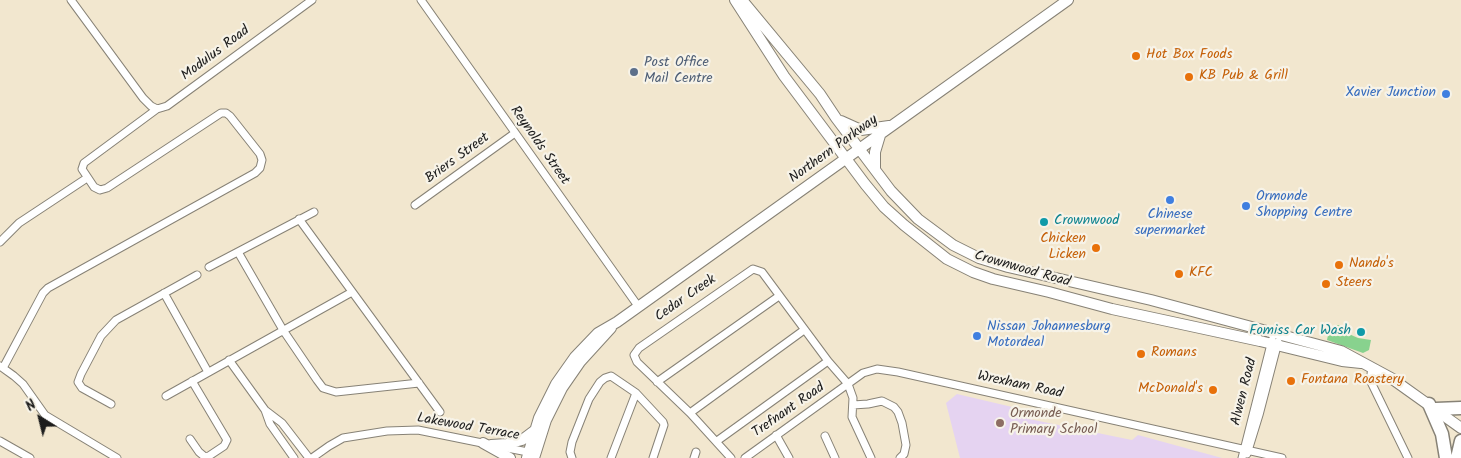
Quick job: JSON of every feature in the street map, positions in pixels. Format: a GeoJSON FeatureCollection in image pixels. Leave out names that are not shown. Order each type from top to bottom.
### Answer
{"type":"FeatureCollection","features":[{"type":"Feature","properties":{"kind":"highway"},"geometry":{"type":"LineString","coordinates":[[1446,458],[1442,434],[1432,407],[1461,408]]}},
{"type":"Feature","properties":{"kind":"highway"},"geometry":{"type":"LineString","coordinates":[[1456,458],[1461,442]]}},
{"type":"Feature","properties":{"kind":"main road","name":"Crownwood Road"},"geometry":{"type":"LineString","coordinates":[[735,0],[784,76],[884,207],[947,259],[973,272],[993,279],[1050,292],[1112,310],[1275,339]]}},
{"type":"Feature","properties":{"kind":"main road","name":"Crownwood Road"},"geometry":{"type":"LineString","coordinates":[[742,0],[805,75],[891,191],[918,219],[953,245],[979,258],[1008,267],[1151,300],[1342,362],[1367,366],[1399,383],[1461,428]]}},
{"type":"Feature","properties":{"kind":"main road","name":"Northern Parkway"},"geometry":{"type":"LineString","coordinates":[[531,455],[535,429],[556,384],[574,357],[598,333],[617,322],[1068,0]]}},
{"type":"Feature","properties":{"kind":"main road"},"geometry":{"type":"LineString","coordinates":[[836,118],[852,128],[861,130],[891,126]]}},
{"type":"Feature","properties":{"kind":"main road"},"geometry":{"type":"LineString","coordinates":[[875,169],[875,152],[882,132]]}},
{"type":"Feature","properties":{"kind":"main road","name":"Northern Parkway"},"geometry":{"type":"LineString","coordinates":[[531,455],[562,388],[580,362],[617,322]]}},
{"type":"Feature","properties":{"kind":"main road"},"geometry":{"type":"LineString","coordinates":[[487,444],[507,444],[522,440],[535,429]]}},
{"type":"Feature","properties":{"kind":"main road"},"geometry":{"type":"LineString","coordinates":[[487,444],[510,458]]}},
{"type":"Feature","properties":{"kind":"street"},"geometry":{"type":"LineString","coordinates":[[71,0],[137,91],[151,106],[157,109]]}},
{"type":"Feature","properties":{"kind":"street","name":"Modulus Road"},"geometry":{"type":"LineString","coordinates":[[87,178],[82,169],[88,158],[157,109],[167,106],[312,0]]}},
{"type":"Feature","properties":{"kind":"street","name":"Reynolds Street"},"geometry":{"type":"LineString","coordinates":[[421,0],[638,306]]}},
{"type":"Feature","properties":{"kind":"street"},"geometry":{"type":"LineString","coordinates":[[0,242],[19,223],[87,178],[94,188],[100,190],[107,188],[221,113],[226,113],[230,116],[260,154],[262,160],[260,168],[256,173],[48,288],[43,293],[1,367],[23,384],[50,418],[117,458]]}},
{"type":"Feature","properties":{"kind":"street","name":"Briers Street"},"geometry":{"type":"LineString","coordinates":[[416,205],[515,133]]}},
{"type":"Feature","properties":{"kind":"street"},"geometry":{"type":"LineString","coordinates":[[209,268],[314,212]]}},
{"type":"Feature","properties":{"kind":"street"},"geometry":{"type":"LineString","coordinates":[[299,220],[440,412]]}},
{"type":"Feature","properties":{"kind":"street"},"geometry":{"type":"LineString","coordinates":[[238,252],[283,330],[316,380],[328,391],[339,392],[419,383]]}},
{"type":"Feature","properties":{"kind":"street","name":"Cedar Creek"},"geometry":{"type":"LineString","coordinates":[[731,458],[690,413],[638,362],[635,358],[635,352],[745,273],[753,269],[762,272],[804,330],[848,384]]}},
{"type":"Feature","properties":{"kind":"street"},"geometry":{"type":"LineString","coordinates":[[111,404],[80,386],[78,380],[101,336],[111,324],[197,275]]}},
{"type":"Feature","properties":{"kind":"street"},"geometry":{"type":"LineString","coordinates":[[166,396],[352,292]]}},
{"type":"Feature","properties":{"kind":"street"},"geometry":{"type":"LineString","coordinates":[[164,293],[208,372]]}},
{"type":"Feature","properties":{"kind":"street"},"geometry":{"type":"LineString","coordinates":[[657,382],[779,296]]}},
{"type":"Feature","properties":{"kind":"street"},"geometry":{"type":"LineString","coordinates":[[690,413],[804,330]]}},
{"type":"Feature","properties":{"kind":"street","name":"Alwen Road"},"geometry":{"type":"LineString","coordinates":[[1245,454],[1275,339]]}},
{"type":"Feature","properties":{"kind":"street"},"geometry":{"type":"LineString","coordinates":[[230,360],[265,410],[270,424],[294,458]]}},
{"type":"Feature","properties":{"kind":"street"},"geometry":{"type":"LineString","coordinates":[[717,441],[828,361]]}},
{"type":"Feature","properties":{"kind":"street"},"geometry":{"type":"LineString","coordinates":[[1367,366],[1370,380],[1408,458]]}},
{"type":"Feature","properties":{"kind":"street","name":"Wrexham Road"},"geometry":{"type":"LineString","coordinates":[[848,384],[869,371],[886,370],[1162,430],[1245,454],[1282,458]]}},
{"type":"Feature","properties":{"kind":"street"},"geometry":{"type":"LineString","coordinates":[[572,458],[570,452],[572,442],[589,399],[605,378],[611,376],[636,393],[664,423],[653,458]]}},
{"type":"Feature","properties":{"kind":"street"},"geometry":{"type":"LineString","coordinates":[[190,438],[199,452],[205,457],[224,446],[227,440],[192,381]]}},
{"type":"Feature","properties":{"kind":"street"},"geometry":{"type":"LineString","coordinates":[[848,384],[853,398],[853,419],[871,458]]}},
{"type":"Feature","properties":{"kind":"street","name":"Trefnant Road"},"geometry":{"type":"LineString","coordinates":[[745,458],[848,384]]}},
{"type":"Feature","properties":{"kind":"street"},"geometry":{"type":"LineString","coordinates":[[611,458],[636,393]]}},
{"type":"Feature","properties":{"kind":"street"},"geometry":{"type":"LineString","coordinates":[[853,405],[882,401],[894,407],[902,423],[906,445],[905,451],[900,458]]}},
{"type":"Feature","properties":{"kind":"street"},"geometry":{"type":"LineString","coordinates":[[265,410],[282,423],[311,458]]}},
{"type":"Feature","properties":{"kind":"street","name":"Lakewood Terrace"},"geometry":{"type":"LineString","coordinates":[[311,458],[344,438],[387,431],[418,430],[531,455]]}},
{"type":"Feature","properties":{"kind":"street"},"geometry":{"type":"LineString","coordinates":[[776,435],[789,458]]}},
{"type":"Feature","properties":{"kind":"street"},"geometry":{"type":"LineString","coordinates":[[825,436],[835,458]]}},
{"type":"Feature","properties":{"kind":"street"},"geometry":{"type":"LineString","coordinates":[[0,441],[30,458]]}},
{"type":"Feature","properties":{"kind":"shaded area","name":"Ormonde Primary School"},"geometry":{"type":"Polygon","coordinates":[[[957,394],[1025,410],[1029,419],[1132,440],[1138,435],[1222,458],[960,458],[946,403],[957,394]]]}},
{"type":"Feature","properties":{"kind":"green space"},"geometry":{"type":"Polygon","coordinates":[[[1338,325],[1347,328],[1349,334],[1371,340],[1369,350],[1363,353],[1327,340],[1328,335],[1338,325]]]}},
{"type":"Feature","properties":{"kind":"place","name":"Hot Box Foods"},"geometry":{"type":"Point","coordinates":[1136,56]}},
{"type":"Feature","properties":{"kind":"place","name":"Post Office Mail Centre"},"geometry":{"type":"Point","coordinates":[634,72]}},
{"type":"Feature","properties":{"kind":"place","name":"KB Pub & Grill"},"geometry":{"type":"Point","coordinates":[1189,77]}},
{"type":"Feature","properties":{"kind":"place","name":"Xavier Junction"},"geometry":{"type":"Point","coordinates":[1446,94]}},
{"type":"Feature","properties":{"kind":"place","name":"Chinese supermarket"},"geometry":{"type":"Point","coordinates":[1170,200]}},
{"type":"Feature","properties":{"kind":"place","name":"Ormonde Shopping Centre"},"geometry":{"type":"Point","coordinates":[1246,206]}},
{"type":"Feature","properties":{"kind":"place","name":"Crownwood"},"geometry":{"type":"Point","coordinates":[1044,222]}},
{"type":"Feature","properties":{"kind":"place","name":"Chicken Licken"},"geometry":{"type":"Point","coordinates":[1096,248]}},
{"type":"Feature","properties":{"kind":"place","name":"Nando's"},"geometry":{"type":"Point","coordinates":[1339,265]}},
{"type":"Feature","properties":{"kind":"place","name":"KFC"},"geometry":{"type":"Point","coordinates":[1179,274]}},
{"type":"Feature","properties":{"kind":"place","name":"Steers"},"geometry":{"type":"Point","coordinates":[1326,284]}},
{"type":"Feature","properties":{"kind":"place","name":"Fomiss Car Wash"},"geometry":{"type":"Point","coordinates":[1361,332]}},
{"type":"Feature","properties":{"kind":"place","name":"Nissan Johannesburg Motordeal"},"geometry":{"type":"Point","coordinates":[977,336]}},
{"type":"Feature","properties":{"kind":"place","name":"Romans"},"geometry":{"type":"Point","coordinates":[1141,354]}},
{"type":"Feature","properties":{"kind":"place","name":"Fontana Roastery"},"geometry":{"type":"Point","coordinates":[1291,381]}},
{"type":"Feature","properties":{"kind":"place","name":"McDonald's"},"geometry":{"type":"Point","coordinates":[1213,390]}},
{"type":"Feature","properties":{"kind":"place","name":"Ormonde Primary School"},"geometry":{"type":"Point","coordinates":[1000,423]}}]}
